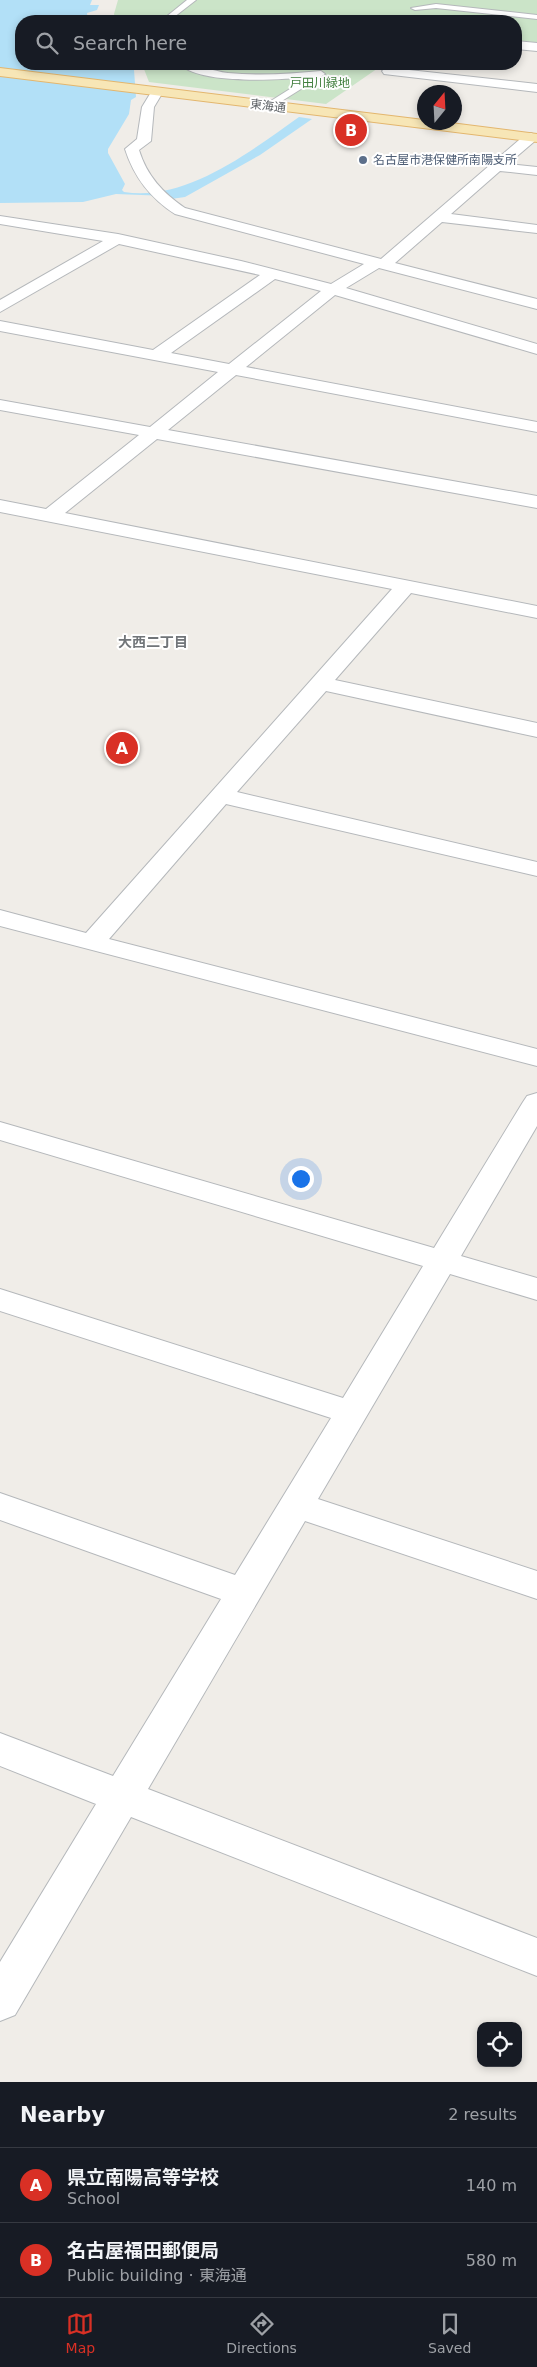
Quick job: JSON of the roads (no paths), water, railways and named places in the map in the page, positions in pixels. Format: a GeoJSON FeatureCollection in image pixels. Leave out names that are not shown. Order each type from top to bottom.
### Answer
{"type":"FeatureCollection","features":[{"type":"Feature","properties":{"kind":"main road","name":"東海通"},"geometry":{"type":"LineString","coordinates":[[0,72],[534,137]]}},
{"type":"Feature","properties":{"kind":"street"},"geometry":{"type":"LineString","coordinates":[[522,46],[537,47]]}},
{"type":"Feature","properties":{"kind":"street"},"geometry":{"type":"LineString","coordinates":[[390,70],[388,71],[537,88]]}},
{"type":"Feature","properties":{"kind":"street"},"geometry":{"type":"LineString","coordinates":[[157,92],[148,107],[144,141],[132,149],[156,194],[180,211],[537,304]]}},
{"type":"Feature","properties":{"kind":"street"},"geometry":{"type":"LineString","coordinates":[[50,516],[152,432],[332,290],[382,263],[534,137]]}},
{"type":"Feature","properties":{"kind":"street"},"geometry":{"type":"LineString","coordinates":[[498,166],[537,171]]}},
{"type":"Feature","properties":{"kind":"street"},"geometry":{"type":"LineString","coordinates":[[439,217],[531,229],[537,216]]}},
{"type":"Feature","properties":{"kind":"street"},"geometry":{"type":"LineString","coordinates":[[1,221],[118,238],[272,274],[537,349]]}},
{"type":"Feature","properties":{"kind":"street"},"geometry":{"type":"LineString","coordinates":[[0,307],[118,238]]}},
{"type":"Feature","properties":{"kind":"street"},"geometry":{"type":"LineString","coordinates":[[157,355],[272,274]]}},
{"type":"Feature","properties":{"kind":"street"},"geometry":{"type":"LineString","coordinates":[[0,326],[537,427]]}},
{"type":"Feature","properties":{"kind":"street"},"geometry":{"type":"LineString","coordinates":[[0,405],[537,502]]}},
{"type":"Feature","properties":{"kind":"street"},"geometry":{"type":"LineString","coordinates":[[0,506],[537,612]]}},
{"type":"Feature","properties":{"kind":"street"},"geometry":{"type":"LineString","coordinates":[[92,942],[406,586]]}},
{"type":"Feature","properties":{"kind":"street"},"geometry":{"type":"LineString","coordinates":[[321,684],[537,730]]}},
{"type":"Feature","properties":{"kind":"street"},"geometry":{"type":"LineString","coordinates":[[221,796],[537,869]]}},
{"type":"Feature","properties":{"kind":"street"},"geometry":{"type":"LineString","coordinates":[[0,918],[537,1058]]}},
{"type":"Feature","properties":{"kind":"street"},"geometry":{"type":"LineString","coordinates":[[0,2001],[537,1102]]}},
{"type":"Feature","properties":{"kind":"street"},"geometry":{"type":"LineString","coordinates":[[0,1131],[537,1289]]}},
{"type":"Feature","properties":{"kind":"street"},"geometry":{"type":"LineString","coordinates":[[0,1300],[352,1413]]}},
{"type":"Feature","properties":{"kind":"street"},"geometry":{"type":"LineString","coordinates":[[296,1505],[537,1585]]}},
{"type":"Feature","properties":{"kind":"street"},"geometry":{"type":"LineString","coordinates":[[0,1506],[244,1593]]}},
{"type":"Feature","properties":{"kind":"street"},"geometry":{"type":"LineString","coordinates":[[0,1749],[537,1957]]}},
{"type":"Feature","properties":{"kind":"lane"},"geometry":{"type":"LineString","coordinates":[[173,15],[192,0]]}},
{"type":"Feature","properties":{"kind":"lane"},"geometry":{"type":"LineString","coordinates":[[415,8],[436,6],[519,15]]}},
{"type":"Feature","properties":{"kind":"lane"},"geometry":{"type":"LineString","coordinates":[[522,15],[537,17]]}},
{"type":"Feature","properties":{"kind":"lane"},"geometry":{"type":"LineString","coordinates":[[195,70],[280,78],[321,74],[269,106]]}},
{"type":"Feature","properties":{"kind":"water"},"geometry":{"type":"Polygon","coordinates":[[[0,0],[92,0],[90,5],[99,5],[97,10],[87,13],[87,15],[15,15],[15,70],[134,70],[136,97],[131,100],[129,114],[108,149],[108,153],[125,184],[122,190],[124,192],[147,193],[171,189],[194,182],[239,158],[299,117],[312,119],[260,155],[185,197],[171,199],[167,196],[116,194],[83,202],[0,203],[0,0]]]}},
{"type":"Feature","properties":{"kind":"place","name":"名古屋福田郵便局"},"geometry":{"type":"Point","coordinates":[351,130]}},
{"type":"Feature","properties":{"kind":"place","name":"名古屋市港保健所南陽支所"},"geometry":{"type":"Point","coordinates":[363,160]}},
{"type":"Feature","properties":{"kind":"place","name":"県立南陽高等学校"},"geometry":{"type":"Point","coordinates":[122,748]}},
{"type":"Feature","properties":{"kind":"district","name":"大西二丁目"},"geometry":{"type":"Point","coordinates":[153,642]}},
{"type":"Feature","properties":{"kind":"park label","name":"戸田川緑地"},"geometry":{"type":"Point","coordinates":[320,83]}}]}
